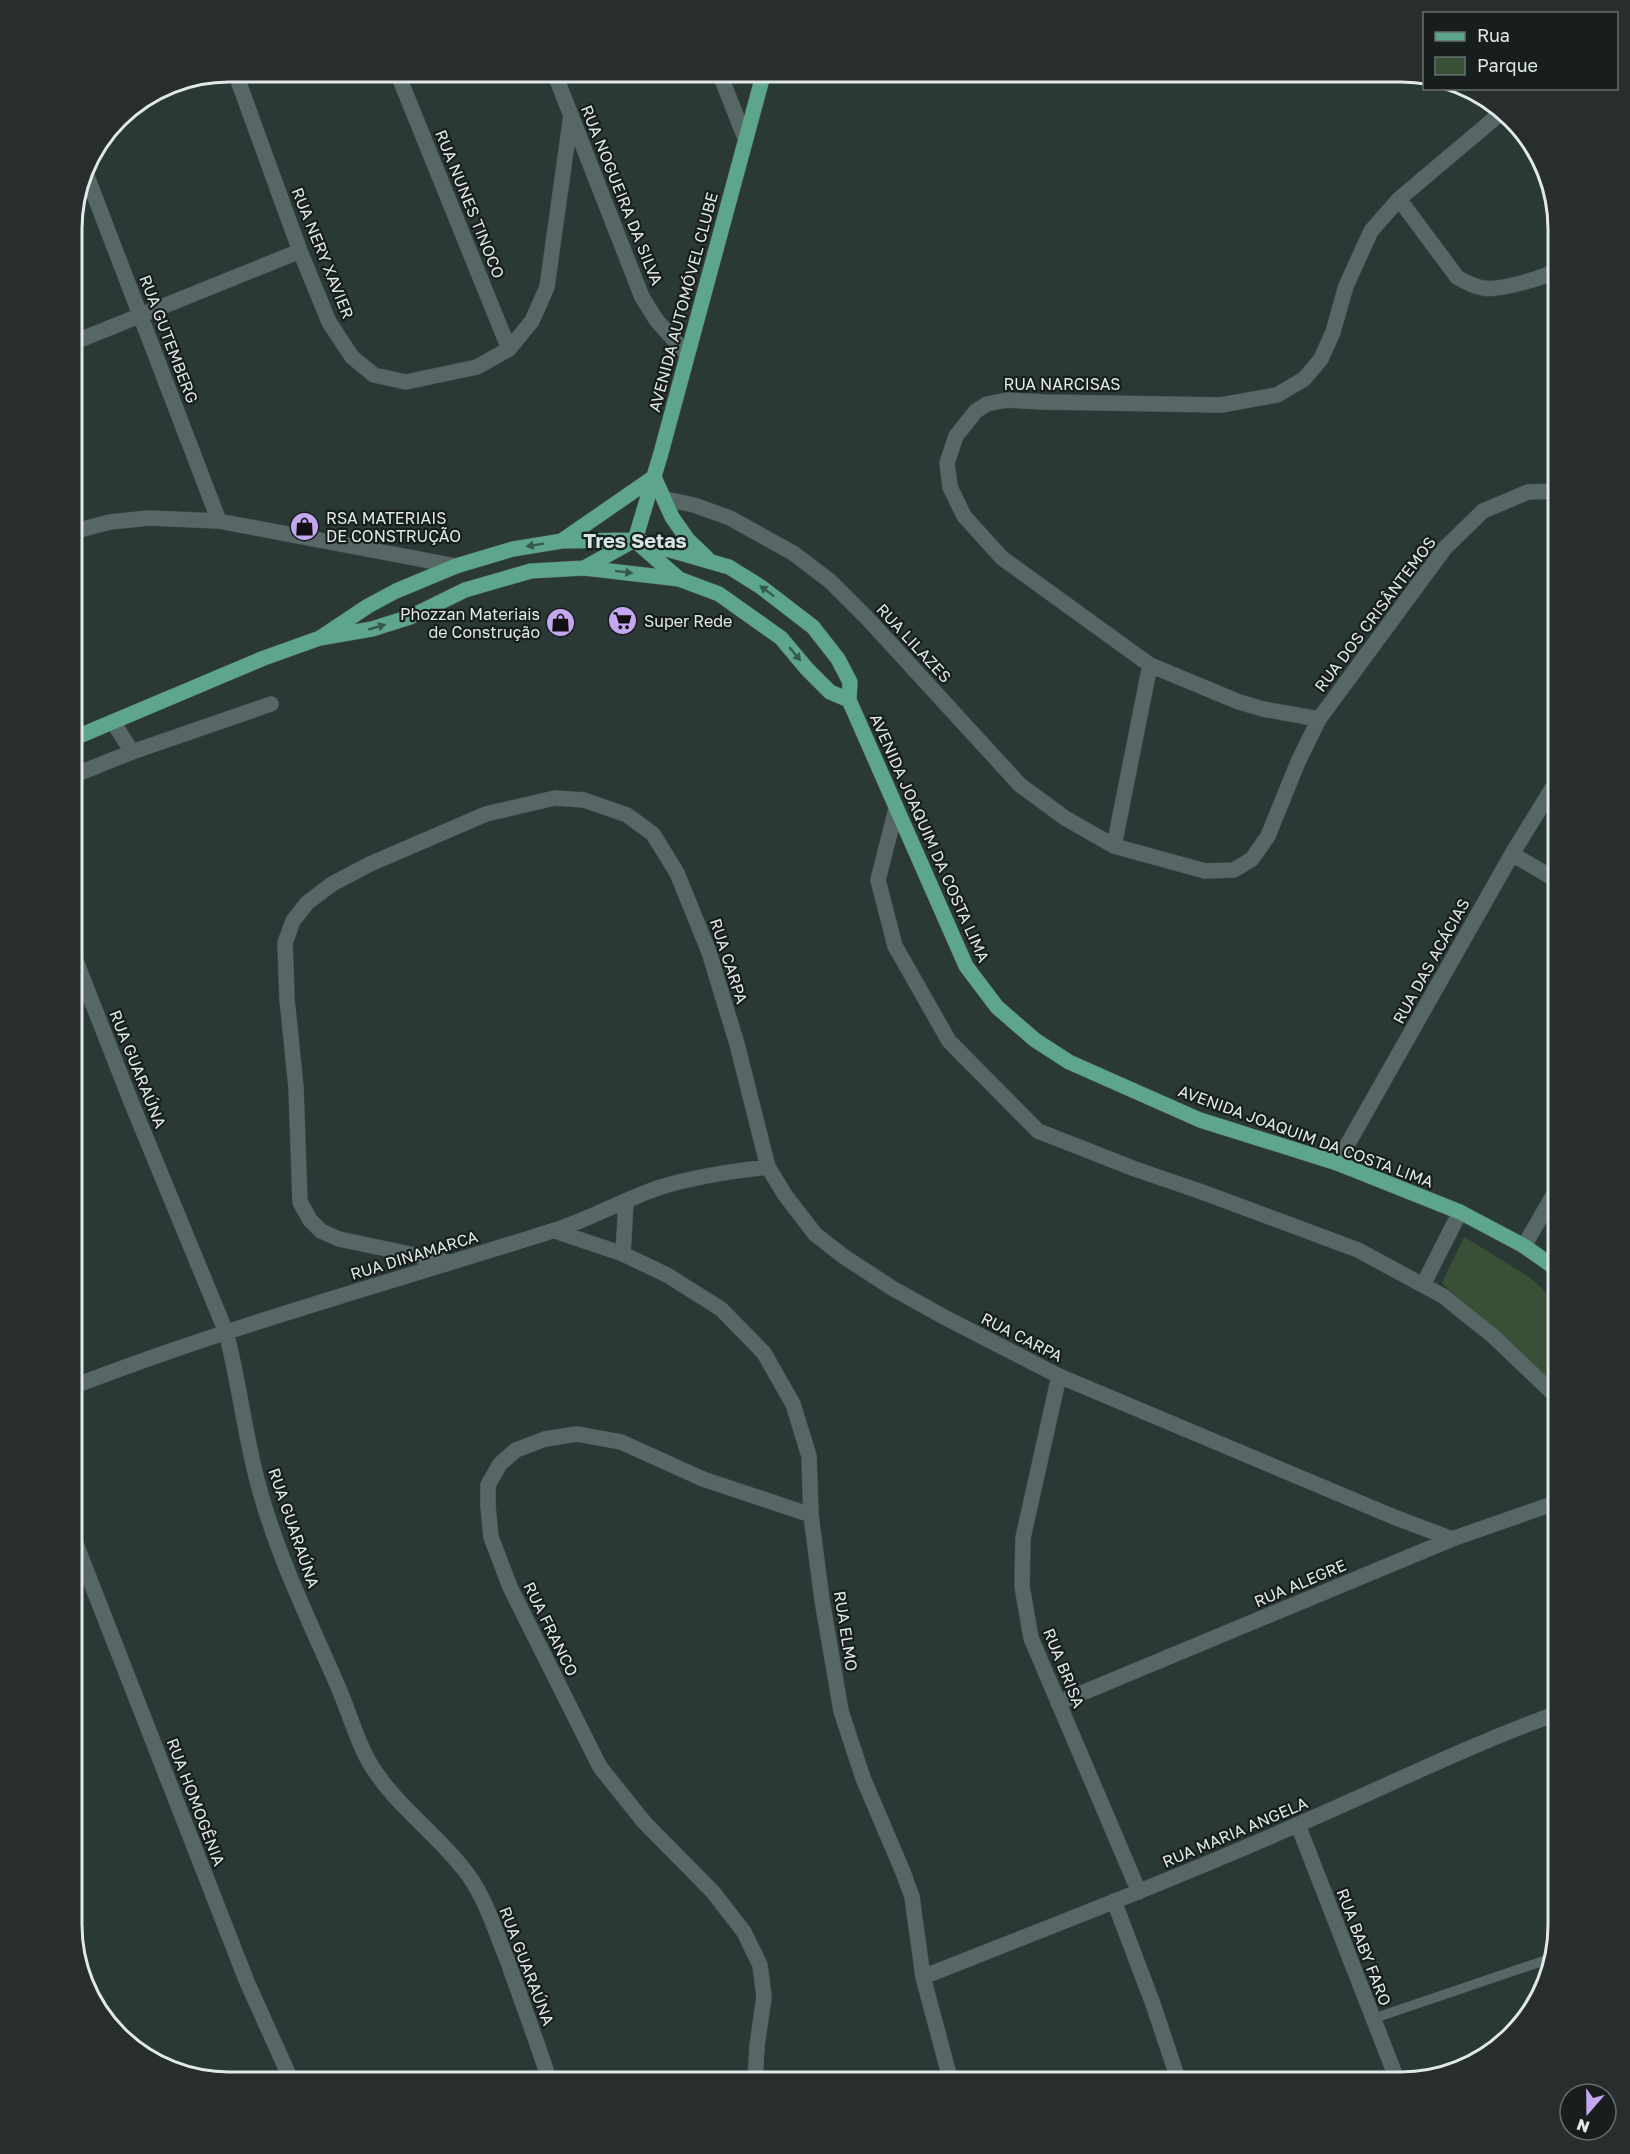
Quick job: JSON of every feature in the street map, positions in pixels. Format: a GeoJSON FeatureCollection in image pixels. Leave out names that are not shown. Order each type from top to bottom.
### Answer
{"type":"FeatureCollection","features":[{"type":"Feature","properties":{"kind":"main road","name":"AVENIDA AUTOMÓVEL CLUBE"},"geometry":{"type":"LineString","coordinates":[[635,540],[761,82]]}},
{"type":"Feature","properties":{"kind":"main road"},"geometry":{"type":"LineString","coordinates":[[562,541],[654,477],[672,517],[688,540],[709,560]]}},
{"type":"Feature","properties":{"kind":"main road"},"geometry":{"type":"LineString","coordinates":[[584,567],[635,540],[679,579]]}},
{"type":"Feature","properties":{"kind":"main road","name":"AVENIDA JOAQUIM DA COSTA LIMA"},"geometry":{"type":"LineString","coordinates":[[320,638],[368,606],[396,591],[456,566],[513,549],[562,541],[635,540],[729,567],[761,587],[813,627],[838,659],[850,682],[849,700],[966,966],[997,1007],[1035,1040],[1069,1062],[1200,1120],[1337,1163],[1460,1212],[1548,1259]]}},
{"type":"Feature","properties":{"kind":"main road","name":"AVENIDA JOAQUIM DA COSTA LIMA"},"geometry":{"type":"LineString","coordinates":[[83,735],[264,658],[320,638],[372,629],[411,617],[465,590],[531,571],[584,567],[679,579],[719,594],[781,638],[830,692],[849,700]]}},
{"type":"Feature","properties":{"kind":"street","name":"RUA NERY XAVIER"},"geometry":{"type":"LineString","coordinates":[[238,82],[300,251],[330,322],[352,357],[374,375],[406,382],[477,367],[509,349],[532,321],[547,287],[571,115]]}},
{"type":"Feature","properties":{"kind":"street","name":"RUA NUNES TINOCO"},"geometry":{"type":"LineString","coordinates":[[401,82],[509,349]]}},
{"type":"Feature","properties":{"kind":"street","name":"RUA NOGUEIRA DA SILVA"},"geometry":{"type":"LineString","coordinates":[[558,82],[642,297],[657,321],[687,354]]}},
{"type":"Feature","properties":{"kind":"street"},"geometry":{"type":"LineString","coordinates":[[723,82],[745,138]]}},
{"type":"Feature","properties":{"kind":"street","name":"RUA NARCISAS"},"geometry":{"type":"LineString","coordinates":[[1319,719],[1263,709],[1239,702],[1150,665],[1002,558],[964,516],[950,487],[947,463],[956,436],[976,411],[987,404],[1007,400],[1221,405],[1276,395],[1304,379],[1321,359],[1333,332],[1346,286],[1371,231],[1399,199],[1496,118]]}},
{"type":"Feature","properties":{"kind":"street","name":"RUA GUTEMBERG"},"geometry":{"type":"LineString","coordinates":[[90,184],[219,521]]}},
{"type":"Feature","properties":{"kind":"street"},"geometry":{"type":"LineString","coordinates":[[1399,199],[1457,277],[1470,285],[1486,288],[1548,274]]}},
{"type":"Feature","properties":{"kind":"street"},"geometry":{"type":"LineString","coordinates":[[83,340],[300,251]]}},
{"type":"Feature","properties":{"kind":"street","name":"RUA DOS CRISÂNTEMOS"},"geometry":{"type":"LineString","coordinates":[[1319,719],[1445,549],[1483,512],[1528,492],[1548,491]]}},
{"type":"Feature","properties":{"kind":"street","name":"RUA LILAZES"},"geometry":{"type":"LineString","coordinates":[[664,499],[694,505],[730,518],[793,553],[830,581],[876,627],[1020,785],[1065,818],[1114,846],[1205,871],[1234,870],[1252,859],[1268,836],[1298,762],[1319,719]]}},
{"type":"Feature","properties":{"kind":"street"},"geometry":{"type":"LineString","coordinates":[[83,529],[110,522],[149,518],[219,521],[456,566]]}},
{"type":"Feature","properties":{"kind":"street"},"geometry":{"type":"LineString","coordinates":[[1114,846],[1150,665]]}},
{"type":"Feature","properties":{"kind":"street"},"geometry":{"type":"LineString","coordinates":[[83,772],[132,752],[271,704]]}},
{"type":"Feature","properties":{"kind":"street"},"geometry":{"type":"LineString","coordinates":[[113,722],[132,752]]}},
{"type":"Feature","properties":{"kind":"street","name":"RUA DAS ACÁCIAS"},"geometry":{"type":"LineString","coordinates":[[1337,1163],[1512,854],[1548,795]]}},
{"type":"Feature","properties":{"kind":"street","name":"RUA CARPA"},"geometry":{"type":"LineString","coordinates":[[448,1262],[339,1239],[321,1231],[310,1220],[300,1202],[296,1087],[287,999],[285,943],[293,921],[307,903],[332,884],[409,847],[486,814],[555,798],[584,800],[627,815],[653,834],[677,873],[710,952],[768,1167],[785,1195],[815,1233],[843,1256],[892,1288],[1059,1376],[1394,1518],[1452,1539]]}},
{"type":"Feature","properties":{"kind":"street"},"geometry":{"type":"LineString","coordinates":[[896,809],[878,880],[895,946],[950,1041],[1038,1131],[1358,1250],[1443,1296],[1493,1336],[1548,1388]]}},
{"type":"Feature","properties":{"kind":"street"},"geometry":{"type":"LineString","coordinates":[[1512,854],[1548,875]]}},
{"type":"Feature","properties":{"kind":"street","name":"RUA GUARAÚNA"},"geometry":{"type":"LineString","coordinates":[[83,978],[226,1332],[260,1492],[285,1568],[341,1692],[368,1759],[393,1796],[440,1841],[470,1877],[493,1923],[547,2072]]}},
{"type":"Feature","properties":{"kind":"street","name":"RUA DINAMARCA"},"geometry":{"type":"LineString","coordinates":[[82,1383],[144,1359],[226,1332],[555,1231],[661,1187],[718,1173],[768,1167]]}},
{"type":"Feature","properties":{"kind":"street"},"geometry":{"type":"LineString","coordinates":[[623,1254],[626,1202]]}},
{"type":"Feature","properties":{"kind":"street"},"geometry":{"type":"LineString","coordinates":[[1524,1246],[1548,1204]]}},
{"type":"Feature","properties":{"kind":"street"},"geometry":{"type":"LineString","coordinates":[[1423,1285],[1460,1212]]}},
{"type":"Feature","properties":{"kind":"street","name":"RUA ELMO"},"geometry":{"type":"LineString","coordinates":[[555,1231],[623,1254],[667,1275],[721,1309],[764,1353],[793,1404],[809,1456],[811,1515],[822,1600],[841,1711],[863,1778],[912,1898],[923,1977],[948,2072]]}},
{"type":"Feature","properties":{"kind":"street","name":"RUA BRISA"},"geometry":{"type":"LineString","coordinates":[[1059,1376],[1023,1538],[1022,1586],[1031,1638],[1139,1892]]}},
{"type":"Feature","properties":{"kind":"street","name":"RUA FRANCO"},"geometry":{"type":"LineString","coordinates":[[756,2072],[764,1996],[760,1965],[744,1932],[713,1892],[644,1822],[600,1767],[510,1587],[491,1537],[488,1485],[500,1464],[516,1450],[545,1439],[577,1434],[621,1442],[703,1479],[811,1515]]}},
{"type":"Feature","properties":{"kind":"street","name":"RUA ALEGRE"},"geometry":{"type":"LineString","coordinates":[[1058,1703],[1452,1539],[1548,1505]]}},
{"type":"Feature","properties":{"kind":"street","name":"RUA HOMOGÊNIA"},"geometry":{"type":"LineString","coordinates":[[82,1560],[247,1982],[288,2072]]}},
{"type":"Feature","properties":{"kind":"street","name":"RUA MARIA ANGELA"},"geometry":{"type":"LineString","coordinates":[[923,1977],[1139,1892],[1298,1825],[1497,1735],[1548,1717]]}},
{"type":"Feature","properties":{"kind":"street","name":"RUA BABY FARO"},"geometry":{"type":"LineString","coordinates":[[1298,1825],[1394,2072]]}},
{"type":"Feature","properties":{"kind":"street"},"geometry":{"type":"LineString","coordinates":[[1114,1902],[1153,2004],[1176,2072]]}},
{"type":"Feature","properties":{"kind":"lane"},"geometry":{"type":"LineString","coordinates":[[1372,2019],[1543,1961]]}},
{"type":"Feature","properties":{"kind":"green space"},"geometry":{"type":"Polygon","coordinates":[[[1464,1237],[1528,1276],[1548,1294],[1548,1385],[1442,1283],[1464,1237]]]}},
{"type":"Feature","properties":{"kind":"place","name":"RSA MATERIAIS DE CONSTRUÇÃO"},"geometry":{"type":"Point","coordinates":[305,527]}},
{"type":"Feature","properties":{"kind":"place","name":"Super Rede"},"geometry":{"type":"Point","coordinates":[623,621]}},
{"type":"Feature","properties":{"kind":"place","name":"Phozzan Materiais de Construção"},"geometry":{"type":"Point","coordinates":[561,623]}},
{"type":"Feature","properties":{"kind":"district","name":"Tres Setas"},"geometry":{"type":"Point","coordinates":[635,540]}}]}
